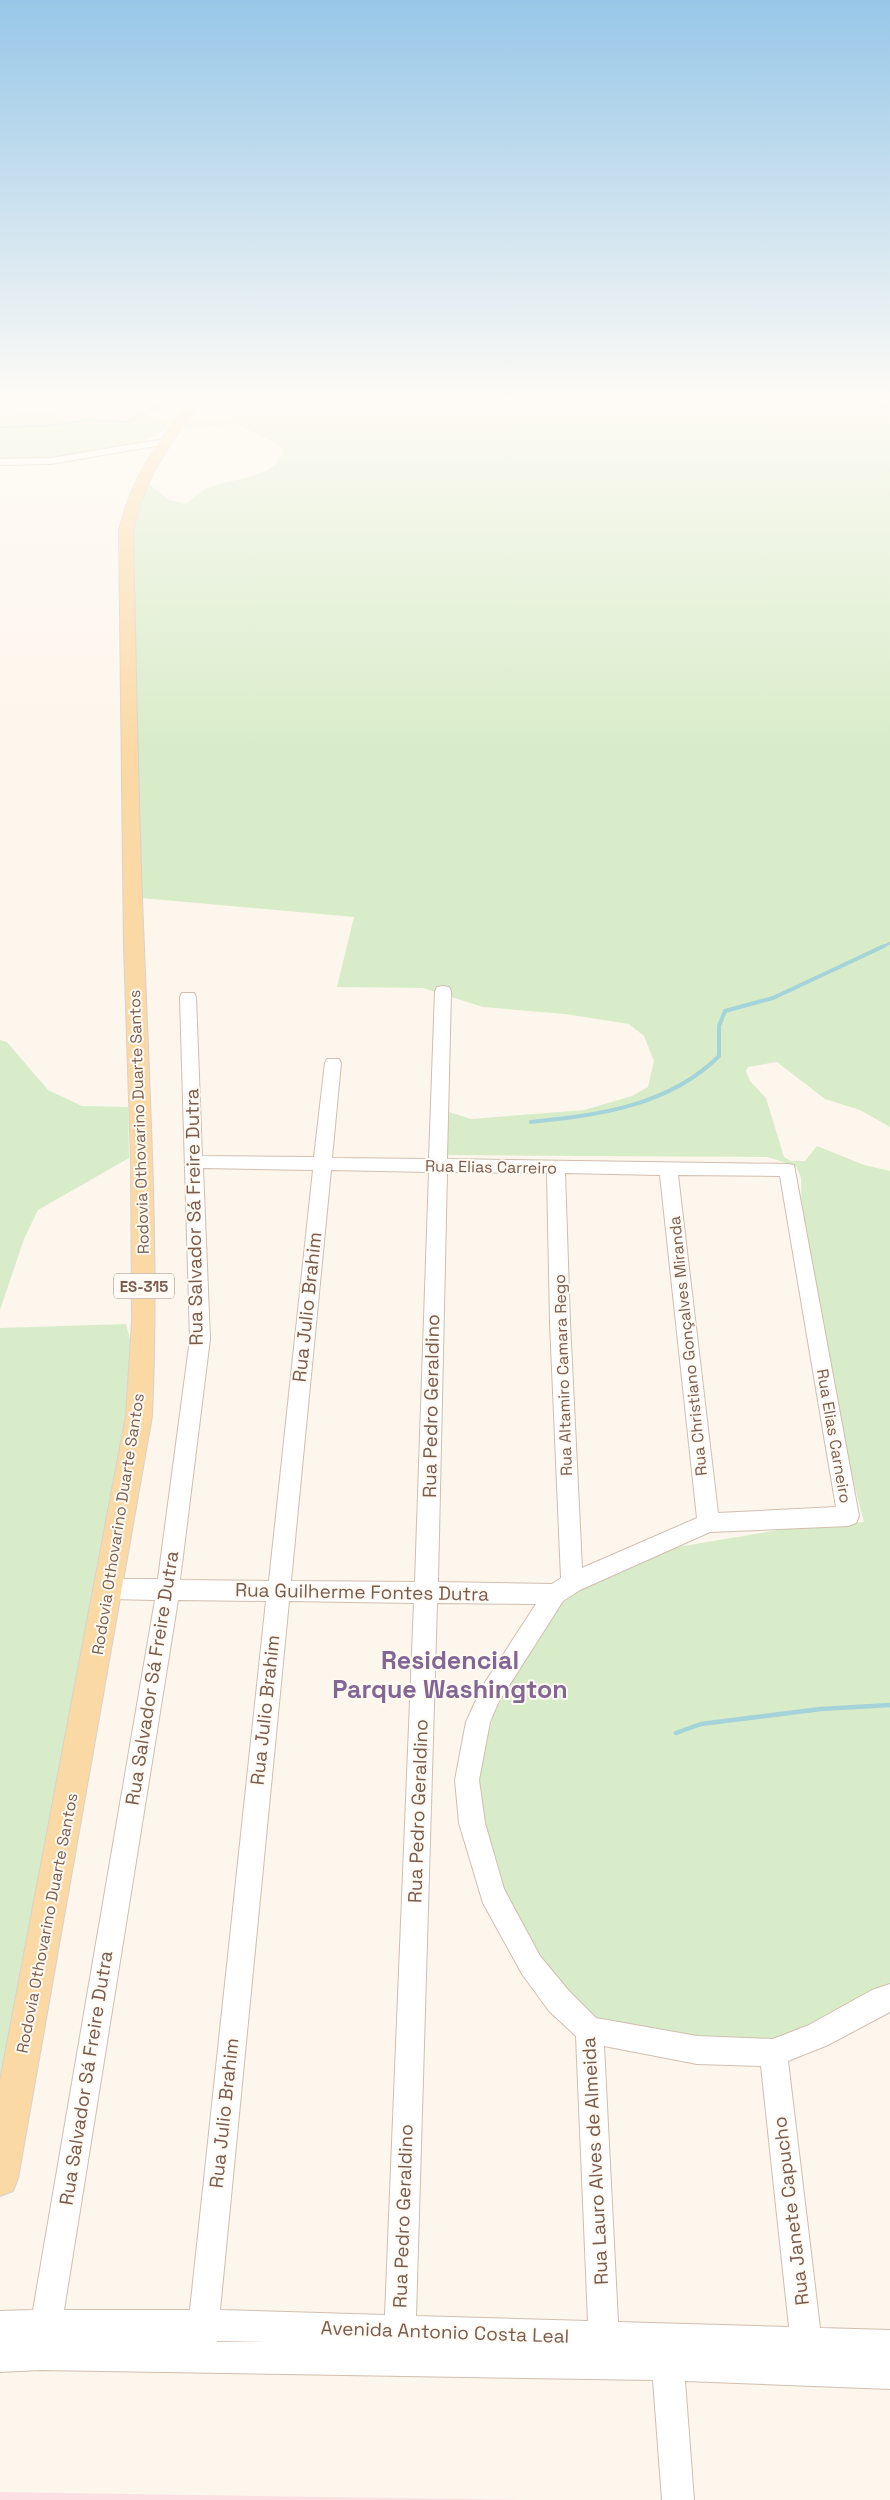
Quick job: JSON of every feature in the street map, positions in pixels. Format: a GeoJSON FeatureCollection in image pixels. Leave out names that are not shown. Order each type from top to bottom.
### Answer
{"type":"FeatureCollection","features":[{"type":"Feature","properties":{"kind":"main road","name":"Rodovia Othovarino Duarte Santos"},"geometry":{"type":"LineString","coordinates":[[0,2178],[109,1589],[139,1416],[144,1322],[142,1161],[134,936],[126,531],[128,519]]}},
{"type":"Feature","properties":{"kind":"street","name":"Rua Pedro Geraldino"},"geometry":{"type":"LineString","coordinates":[[399,2346],[426,1593],[439,1166],[442,992]]}},
{"type":"Feature","properties":{"kind":"street","name":"Rua Salvador Sá Freire Dutra"},"geometry":{"type":"LineString","coordinates":[[43,2340],[168,1589],[200,1339],[188,996]]}},
{"type":"Feature","properties":{"kind":"street","name":"Rua Julio Brahim"},"geometry":{"type":"LineString","coordinates":[[200,2357],[277,1590],[333,1063]]}},
{"type":"Feature","properties":{"kind":"street","name":"Rua Elias Carreiro"},"geometry":{"type":"LineString","coordinates":[[194,1162],[788,1170]]}},
{"type":"Feature","properties":{"kind":"street","name":"Rua Altamiro Camara Rego"},"geometry":{"type":"LineString","coordinates":[[556,1168],[564,1588]]}},
{"type":"Feature","properties":{"kind":"street","name":"Rua Christiano Gonçalves Miranda"},"geometry":{"type":"LineString","coordinates":[[668,1169],[708,1523]]}},
{"type":"Feature","properties":{"kind":"street","name":"Rua Elias Carneiro"},"geometry":{"type":"LineString","coordinates":[[564,1588],[708,1523],[848,1516],[788,1170]]}},
{"type":"Feature","properties":{"kind":"street","name":"Rua Guilherme Fontes Dutra"},"geometry":{"type":"LineString","coordinates":[[168,1589],[426,1593],[564,1588]]}},
{"type":"Feature","properties":{"kind":"street","name":"Rua Lauro Alves de Almeida"},"geometry":{"type":"LineString","coordinates":[[564,1588],[490,1695],[478,1722],[467,1780],[472,1823],[492,1894],[531,1965],[559,2001],[590,2030],[605,2351]]}},
{"type":"Feature","properties":{"kind":"street"},"geometry":{"type":"LineString","coordinates":[[109,1589],[168,1589]]}},
{"type":"Feature","properties":{"kind":"street"},"geometry":{"type":"LineString","coordinates":[[590,2030],[696,2050],[773,2053],[818,2035],[882,2000],[890,1998]]}},
{"type":"Feature","properties":{"kind":"street","name":"Rua Janete Capucho"},"geometry":{"type":"LineString","coordinates":[[773,2053],[808,2356]]}},
{"type":"Feature","properties":{"kind":"street","name":"Avenida Antonio Costa Leal"},"geometry":{"type":"LineString","coordinates":[[0,2356],[43,2340],[203,2325],[399,2346]]}},
{"type":"Feature","properties":{"kind":"street","name":"Avenida Antonio Costa Leal"},"geometry":{"type":"LineString","coordinates":[[0,2326],[43,2340],[200,2357],[399,2346],[808,2356],[890,2346]]}},
{"type":"Feature","properties":{"kind":"street"},"geometry":{"type":"LineString","coordinates":[[667,2352],[678,2500]]}},
{"type":"Feature","properties":{"kind":"street","name":"Avenida Antonio Costa Leal"},"geometry":{"type":"LineString","coordinates":[[808,2356],[890,2373]]}},
{"type":"Feature","properties":{"kind":"shaded area"},"geometry":{"type":"Polygon","coordinates":[[[0,2492],[521,2500],[0,2500],[0,2492]]]}},
{"type":"Feature","properties":{"kind":"green space"},"geometry":{"type":"Polygon","coordinates":[[[131,519],[890,519],[890,1127],[860,1110],[825,1099],[777,1062],[748,1067],[746,1071],[750,1081],[766,1098],[784,1157],[791,1161],[805,1161],[817,1146],[864,1165],[890,1171],[890,1990],[782,2039],[737,2048],[590,2025],[523,1942],[482,1836],[474,1776],[495,1711],[550,1611],[592,1582],[671,1548],[796,1527],[864,1522],[823,1366],[802,1218],[801,1178],[796,1166],[767,1157],[444,1155],[446,1111],[471,1119],[584,1110],[632,1096],[648,1087],[654,1061],[644,1036],[629,1024],[565,1014],[483,1007],[423,988],[337,987],[354,917],[141,898],[129,523],[131,519]]]}},
{"type":"Feature","properties":{"kind":"green space"},"geometry":{"type":"Polygon","coordinates":[[[0,1040],[7,1042],[48,1090],[82,1106],[128,1107],[129,1158],[38,1210],[24,1239],[0,1310],[0,1040]]]}},
{"type":"Feature","properties":{"kind":"green space"},"geometry":{"type":"Polygon","coordinates":[[[126,1324],[132,1347],[128,1412],[0,2087],[0,1328],[126,1324]]]}},
{"type":"Feature","properties":{"kind":"waterway"},"geometry":{"type":"LineString","coordinates":[[884,946],[890,943]]}},
{"type":"Feature","properties":{"kind":"waterway"},"geometry":{"type":"LineString","coordinates":[[531,1122],[582,1116],[632,1105],[678,1086],[699,1073],[719,1056],[719,1026],[725,1011],[773,998],[884,946]]}},
{"type":"Feature","properties":{"kind":"waterway"},"geometry":{"type":"LineString","coordinates":[[676,1733],[701,1724],[821,1709],[890,1705]]}},
{"type":"Feature","properties":{"kind":"district","name":"Residencial Parque Washington"},"geometry":{"type":"Point","coordinates":[450,1674]}}]}
